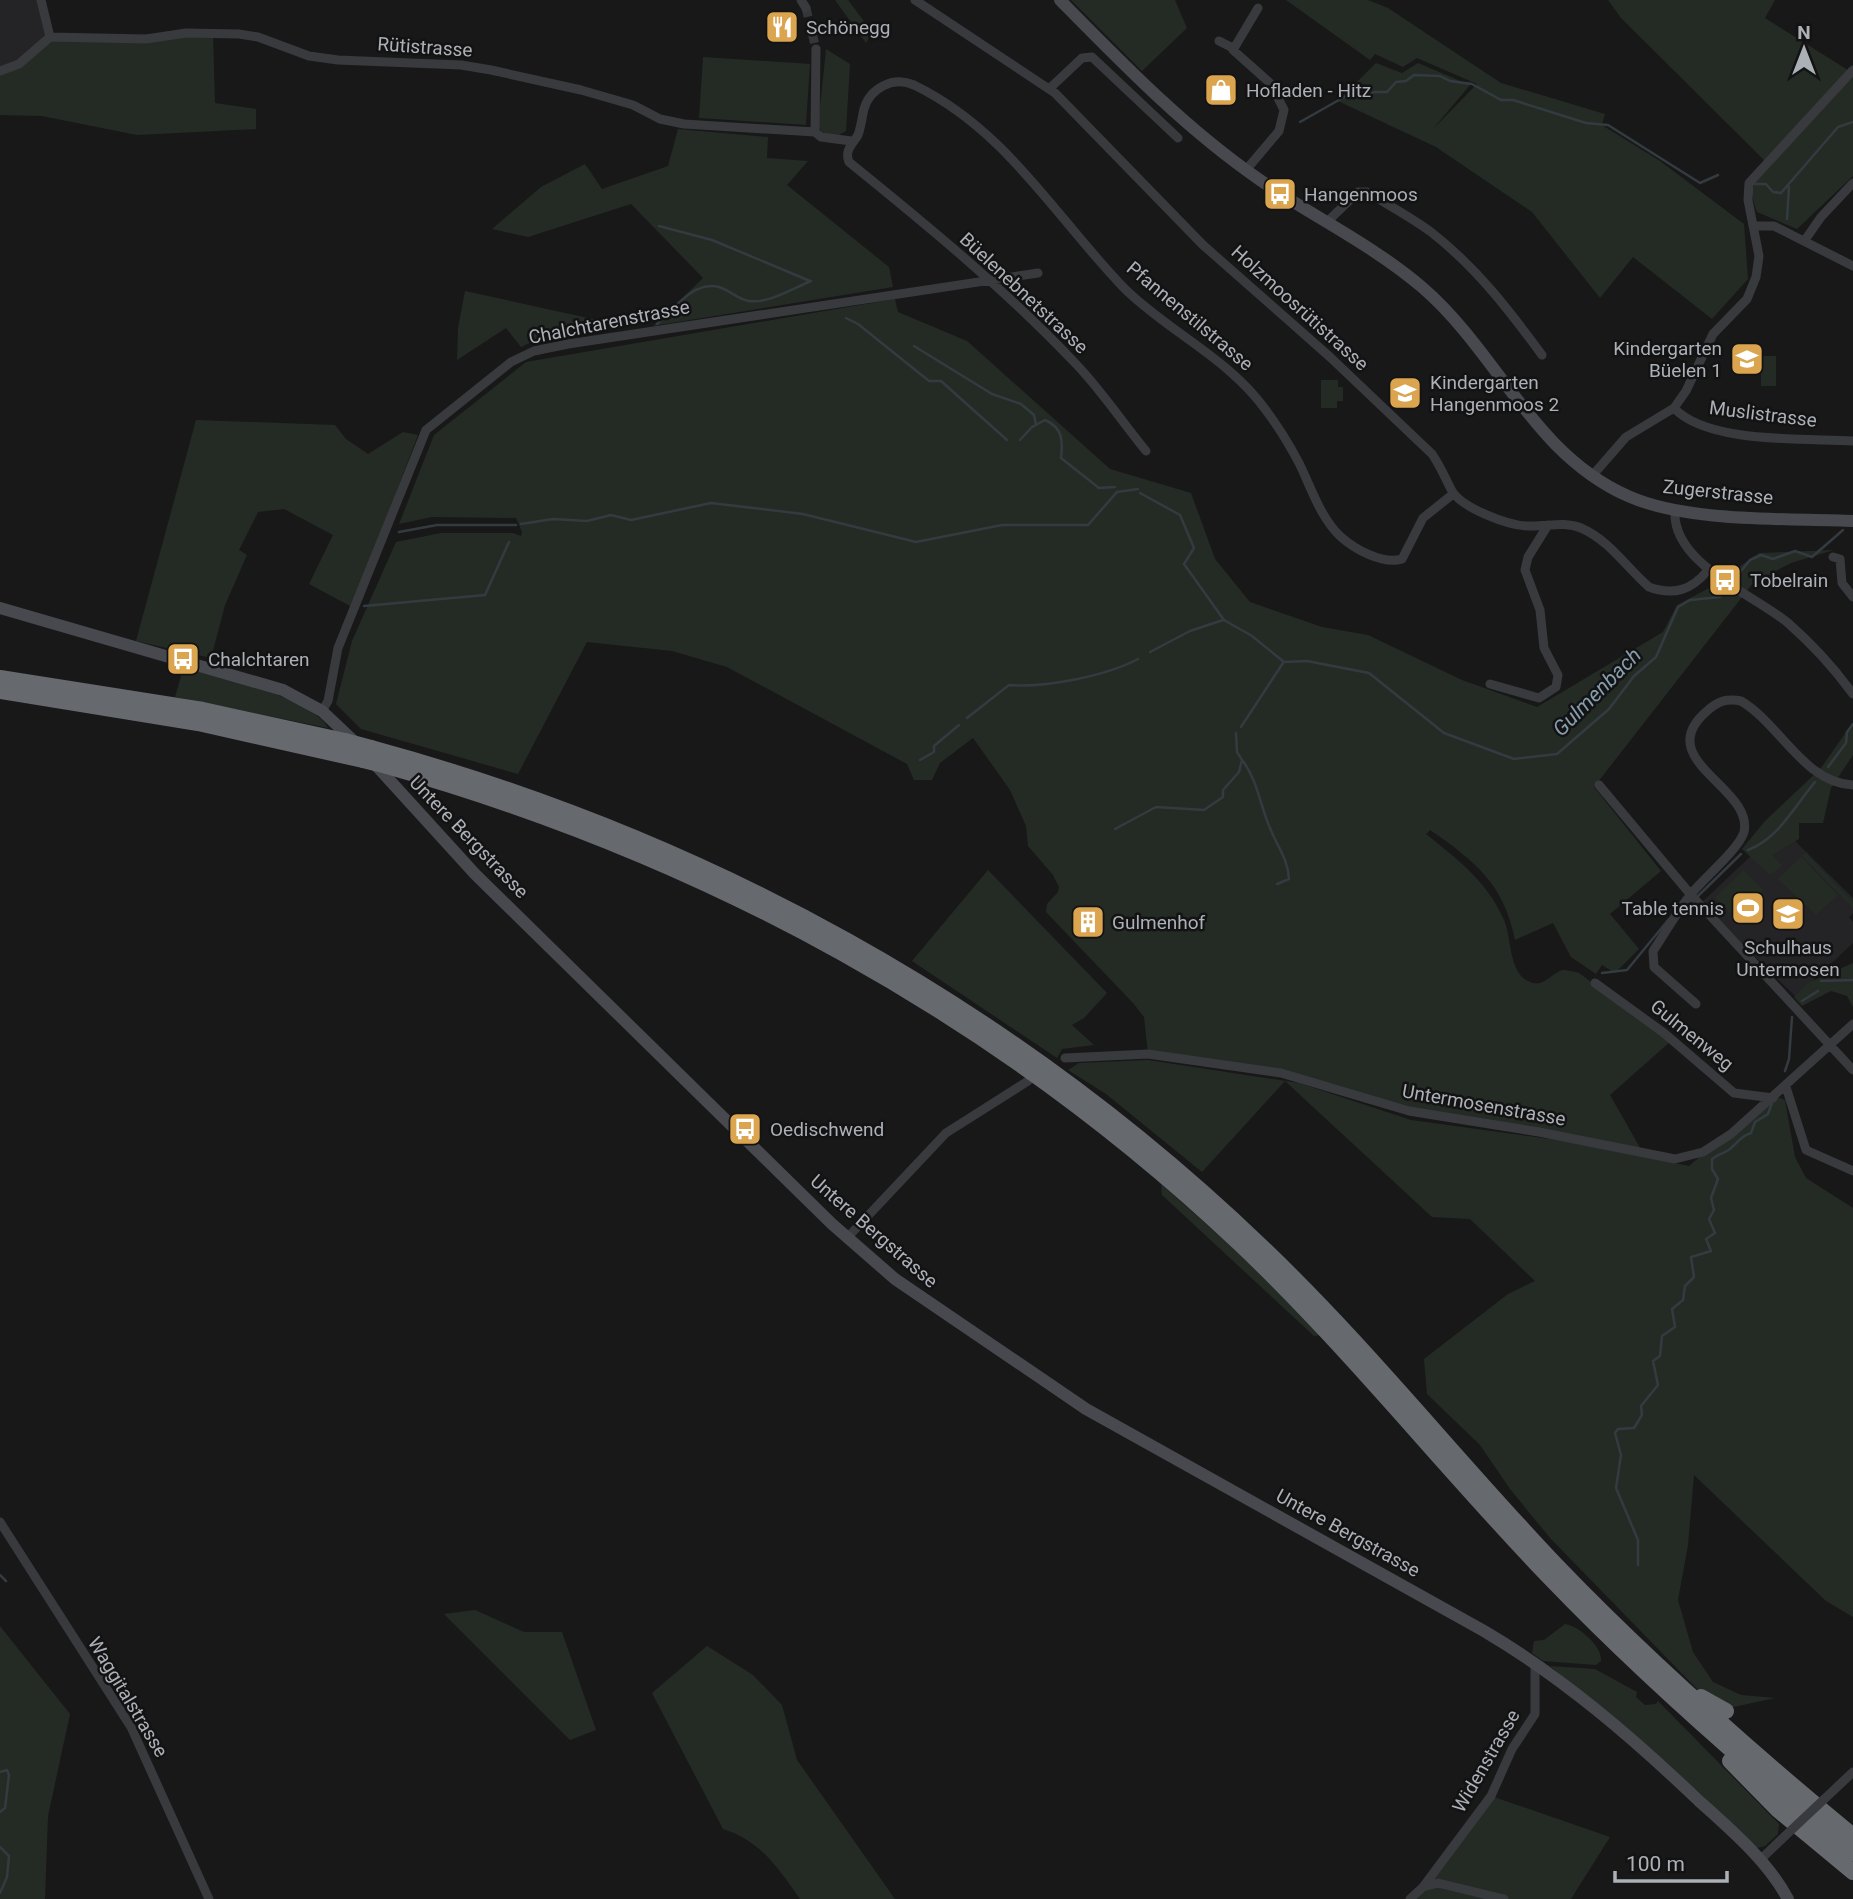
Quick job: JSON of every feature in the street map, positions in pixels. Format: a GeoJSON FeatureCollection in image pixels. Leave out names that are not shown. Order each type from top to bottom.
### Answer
{"type":"FeatureCollection","features":[{"type":"Feature","properties":{"kind":"highway"},"geometry":{"type":"LineString","coordinates":[[0,678],[178,705],[345,741],[387,766],[560,821],[718,887],[870,967],[1023,1066],[1133,1150],[1266,1270],[1349,1355],[1527,1553],[1654,1680],[1777,1809],[1853,1872]]}},
{"type":"Feature","properties":{"kind":"highway"},"geometry":{"type":"LineString","coordinates":[[0,691],[367,754],[527,795],[705,867],[803,915],[884,960],[1043,1064],[1138,1136],[1269,1254],[1353,1340],[1554,1563],[1674,1681],[1853,1836]]}},
{"type":"Feature","properties":{"kind":"highway"},"geometry":{"type":"LineString","coordinates":[[1654,1680],[1853,1853]]}},
{"type":"Feature","properties":{"kind":"highway"},"geometry":{"type":"LineString","coordinates":[[1674,1681],[1726,1711]]}},
{"type":"Feature","properties":{"kind":"main road","name":"Zugerstrasse"},"geometry":{"type":"LineString","coordinates":[[1060,0],[1175,113],[1246,170],[1402,271],[1462,325],[1531,419],[1556,448],[1592,477],[1630,497],[1675,509],[1853,521]]}},
{"type":"Feature","properties":{"kind":"main road","name":"Untere Bergstrasse"},"geometry":{"type":"LineString","coordinates":[[0,608],[259,681],[305,700],[322,711],[345,730],[475,874],[847,1238],[919,1297],[1052,1389],[1535,1662],[1654,1759],[1760,1860],[1788,1899]]}},
{"type":"Feature","properties":{"kind":"street"},"geometry":{"type":"LineString","coordinates":[[0,71],[19,64],[50,37],[41,0]]}},
{"type":"Feature","properties":{"kind":"street","name":"Holzmoosrütistrasse"},"geometry":{"type":"LineString","coordinates":[[915,0],[1049,89],[1203,245],[1330,357],[1432,454],[1446,472],[1453,494]]}},
{"type":"Feature","properties":{"kind":"street"},"geometry":{"type":"LineString","coordinates":[[1233,48],[1258,8]]}},
{"type":"Feature","properties":{"kind":"street","name":"Rütistrasse"},"geometry":{"type":"LineString","coordinates":[[50,37],[146,39],[186,33],[239,34],[258,37],[309,56],[338,60],[461,65],[491,70],[581,90],[684,124],[815,132],[821,137],[851,141]]}},
{"type":"Feature","properties":{"kind":"street"},"geometry":{"type":"LineString","coordinates":[[1219,41],[1233,48],[1235,54],[1271,85],[1284,110],[1279,131],[1246,170]]}},
{"type":"Feature","properties":{"kind":"street"},"geometry":{"type":"LineString","coordinates":[[815,132],[816,49]]}},
{"type":"Feature","properties":{"kind":"street"},"geometry":{"type":"LineString","coordinates":[[1049,89],[1082,58],[1092,58],[1178,138]]}},
{"type":"Feature","properties":{"kind":"street"},"geometry":{"type":"LineString","coordinates":[[1592,477],[1626,437],[1674,408],[1686,391],[1713,334],[1747,299],[1756,277],[1759,256],[1747,192],[1749,183],[1853,70]]}},
{"type":"Feature","properties":{"kind":"street","name":"Pfannenstilstrasse"},"geometry":{"type":"LineString","coordinates":[[851,141],[858,134],[871,95],[879,87],[903,81],[970,119],[1015,160],[1127,290],[1244,385],[1287,441],[1326,518],[1352,545],[1379,557],[1402,558],[1423,518],[1453,494]]}},
{"type":"Feature","properties":{"kind":"street","name":"Büelenebnetstrasse"},"geometry":{"type":"LineString","coordinates":[[851,141],[847,155],[849,162],[937,237],[975,265],[989,282],[1077,365],[1146,452]]}},
{"type":"Feature","properties":{"kind":"street"},"geometry":{"type":"LineString","coordinates":[[1805,240],[1821,217],[1853,183]]}},
{"type":"Feature","properties":{"kind":"street"},"geometry":{"type":"LineString","coordinates":[[1327,222],[1336,209],[1358,192],[1367,192],[1427,230],[1459,256],[1508,308],[1542,355]]}},
{"type":"Feature","properties":{"kind":"street"},"geometry":{"type":"LineString","coordinates":[[1754,226],[1774,226],[1853,266]]}},
{"type":"Feature","properties":{"kind":"street","name":"Chalchtarenstrasse"},"geometry":{"type":"LineString","coordinates":[[322,711],[328,701],[338,648],[426,430],[511,362],[534,351],[568,344],[1038,273]]}},
{"type":"Feature","properties":{"kind":"street","name":"Muslistrasse"},"geometry":{"type":"LineString","coordinates":[[1674,408],[1693,423],[1720,431],[1853,441]]}},
{"type":"Feature","properties":{"kind":"street"},"geometry":{"type":"LineString","coordinates":[[1453,494],[1502,521],[1526,526],[1563,524],[1585,530],[1599,539],[1650,587],[1660,591],[1685,590],[1697,582],[1708,569]]}},
{"type":"Feature","properties":{"kind":"street"},"geometry":{"type":"LineString","coordinates":[[1675,509],[1679,533],[1708,569],[1802,636],[1853,694]]}},
{"type":"Feature","properties":{"kind":"street"},"geometry":{"type":"LineString","coordinates":[[1490,684],[1539,698],[1556,687],[1558,675],[1544,648],[1540,610],[1525,570],[1528,557],[1548,525]]}},
{"type":"Feature","properties":{"kind":"street"},"geometry":{"type":"LineString","coordinates":[[1833,557],[1840,559],[1842,583],[1853,597]]}},
{"type":"Feature","properties":{"kind":"street"},"geometry":{"type":"LineString","coordinates":[[1696,1004],[1654,967],[1653,951],[1690,895],[1740,840],[1744,827],[1740,810],[1699,763],[1690,743],[1695,723],[1713,706],[1726,700],[1741,701],[1816,772],[1838,784],[1853,785]]}},
{"type":"Feature","properties":{"kind":"street"},"geometry":{"type":"LineString","coordinates":[[1599,785],[1690,895],[1853,1070]]}},
{"type":"Feature","properties":{"kind":"street","name":"Gulmenweg"},"geometry":{"type":"LineString","coordinates":[[1595,984],[1664,1033],[1734,1093],[1773,1098]]}},
{"type":"Feature","properties":{"kind":"street","name":"Untermosenstrasse"},"geometry":{"type":"LineString","coordinates":[[1065,1058],[1148,1054],[1281,1073],[1409,1111],[1539,1132],[1675,1159],[1703,1152],[1731,1133],[1786,1087],[1853,1024]]}},
{"type":"Feature","properties":{"kind":"street"},"geometry":{"type":"LineString","coordinates":[[847,1238],[946,1133],[1028,1081]]}},
{"type":"Feature","properties":{"kind":"street"},"geometry":{"type":"LineString","coordinates":[[1786,1087],[1795,1107],[1806,1150],[1853,1171]]}},
{"type":"Feature","properties":{"kind":"street","name":"Waggitalstrasse"},"geometry":{"type":"LineString","coordinates":[[0,1522],[131,1727],[209,1899]]}},
{"type":"Feature","properties":{"kind":"street","name":"Widenstrasse"},"geometry":{"type":"LineString","coordinates":[[1410,1899],[1423,1887],[1491,1796],[1512,1749],[1535,1714],[1535,1662]]}},
{"type":"Feature","properties":{"kind":"street"},"geometry":{"type":"LineString","coordinates":[[1760,1860],[1853,1772]]}},
{"type":"Feature","properties":{"kind":"street"},"geometry":{"type":"LineString","coordinates":[[1423,1887],[1438,1883],[1504,1899]]}},
{"type":"Feature","properties":{"kind":"shaded area"},"geometry":{"type":"Polygon","coordinates":[[[0,0],[41,0],[50,37],[19,64],[0,71],[0,0]]]}},
{"type":"Feature","properties":{"kind":"shaded area"},"geometry":{"type":"Polygon","coordinates":[[[835,0],[848,0],[872,32],[866,43],[835,0]]]}},
{"type":"Feature","properties":{"kind":"shaded area"},"geometry":{"type":"Polygon","coordinates":[[[1071,0],[1175,0],[1187,28],[1142,71],[1071,0]]]}},
{"type":"Feature","properties":{"kind":"shaded area"},"geometry":{"type":"Polygon","coordinates":[[[1286,0],[1368,0],[1388,8],[1501,83],[1605,114],[1602,125],[1660,161],[1744,224],[1748,279],[1712,319],[1633,257],[1600,298],[1532,212],[1436,147],[1338,101],[1376,63],[1402,73],[1418,63],[1470,85],[1432,130],[1477,84],[1417,58],[1403,67],[1375,54],[1370,60],[1286,0]]]}},
{"type":"Feature","properties":{"kind":"shaded area"},"geometry":{"type":"Polygon","coordinates":[[[1608,0],[1775,0],[1765,18],[1851,72],[1853,70],[1853,176],[1797,229],[1757,212],[1753,198],[1754,186],[1767,163],[1621,18],[1608,0]]]}},
{"type":"Feature","properties":{"kind":"shaded area"},"geometry":{"type":"Polygon","coordinates":[[[213,33],[215,103],[256,109],[256,129],[137,135],[42,116],[0,115],[0,71],[50,37],[213,33]]]}},
{"type":"Feature","properties":{"kind":"shaded area"},"geometry":{"type":"Polygon","coordinates":[[[826,49],[850,64],[846,131],[835,137],[822,132],[818,126],[826,49]]]}},
{"type":"Feature","properties":{"kind":"shaded area"},"geometry":{"type":"Polygon","coordinates":[[[703,57],[810,64],[806,125],[699,118],[703,57]]]}},
{"type":"Feature","properties":{"kind":"shaded area"},"geometry":{"type":"Polygon","coordinates":[[[678,129],[768,137],[767,158],[808,161],[787,185],[889,267],[893,287],[653,326],[703,278],[631,204],[528,237],[492,229],[541,187],[585,164],[602,189],[668,166],[678,129]]]}},
{"type":"Feature","properties":{"kind":"shaded area"},"geometry":{"type":"Polygon","coordinates":[[[465,291],[620,326],[536,340],[521,347],[506,328],[457,360],[458,328],[465,291]]]}},
{"type":"Feature","properties":{"kind":"shaded area"},"geometry":{"type":"Polygon","coordinates":[[[895,299],[898,312],[967,341],[1110,469],[1191,493],[1215,559],[1250,602],[1322,627],[1368,635],[1462,680],[1537,707],[1663,632],[1677,605],[1709,588],[1759,553],[1834,550],[1791,563],[1753,583],[1594,787],[1661,871],[1610,914],[1639,949],[1615,973],[1602,965],[1596,974],[1571,957],[1553,923],[1515,940],[1503,904],[1485,876],[1461,852],[1430,830],[1426,834],[1471,872],[1489,894],[1507,927],[1514,963],[1523,978],[1539,983],[1563,970],[1579,973],[1671,1041],[1610,1095],[1643,1153],[1409,1111],[1281,1073],[1148,1054],[1144,1017],[1046,912],[1047,904],[1059,887],[1053,875],[1028,846],[1026,826],[1010,790],[973,738],[940,763],[932,780],[914,780],[907,764],[727,667],[672,651],[587,642],[518,774],[361,729],[336,704],[352,641],[396,542],[441,533],[513,533],[521,536],[516,518],[432,517],[399,524],[434,435],[526,362],[895,299]]]}},
{"type":"Feature","properties":{"kind":"shaded area"},"geometry":{"type":"Polygon","coordinates":[[[1761,356],[1776,356],[1776,386],[1761,386],[1761,356]]]}},
{"type":"Feature","properties":{"kind":"shaded area"},"geometry":{"type":"Polygon","coordinates":[[[1321,380],[1338,380],[1338,387],[1343,387],[1343,401],[1337,401],[1337,408],[1321,408],[1321,380]]]}},
{"type":"Feature","properties":{"kind":"shaded area"},"geometry":{"type":"Polygon","coordinates":[[[196,420],[335,425],[346,439],[368,454],[403,432],[418,435],[352,607],[309,584],[333,535],[284,509],[258,512],[239,550],[247,555],[225,605],[211,658],[136,641],[196,420]]]}},
{"type":"Feature","properties":{"kind":"shaded area"},"geometry":{"type":"Polygon","coordinates":[[[184,666],[284,698],[319,717],[328,728],[175,697],[184,666]]]}},
{"type":"Feature","properties":{"kind":"shaded area"},"geometry":{"type":"Polygon","coordinates":[[[1853,722],[1853,755],[1831,788],[1823,823],[1799,823],[1799,839],[1772,855],[1782,866],[1770,875],[1742,849],[1765,821],[1821,768],[1853,722]]]}},
{"type":"Feature","properties":{"kind":"shaded area"},"geometry":{"type":"Polygon","coordinates":[[[1790,836],[1853,898],[1853,913],[1849,917],[1853,922],[1853,943],[1796,997],[1701,903],[1754,853],[1790,836]]]}},
{"type":"Feature","properties":{"kind":"shaded area"},"geometry":{"type":"Polygon","coordinates":[[[1806,853],[1853,902],[1853,908],[1802,856],[1806,853]]]}},
{"type":"Feature","properties":{"kind":"shaded area"},"geometry":{"type":"Polygon","coordinates":[[[1801,857],[1838,895],[1816,915],[1778,879],[1801,857]]]}},
{"type":"Feature","properties":{"kind":"shaded area"},"geometry":{"type":"Polygon","coordinates":[[[988,870],[1107,993],[1084,1018],[1072,1025],[1094,1045],[1062,1049],[1057,1058],[912,961],[988,870]]]}},
{"type":"Feature","properties":{"kind":"shaded area"},"geometry":{"type":"Polygon","coordinates":[[[1744,870],[1763,890],[1735,917],[1715,897],[1744,870]]]}},
{"type":"Feature","properties":{"kind":"shaded area"},"geometry":{"type":"Polygon","coordinates":[[[1853,963],[1853,1007],[1847,996],[1831,991],[1802,1006],[1794,997],[1808,983],[1853,963]]]}},
{"type":"Feature","properties":{"kind":"shaded area"},"geometry":{"type":"Polygon","coordinates":[[[1148,1060],[1299,1083],[1411,1120],[1565,1141],[1689,1166],[1773,1095],[1785,1100],[1795,1157],[1806,1178],[1853,1208],[1853,1617],[1826,1601],[1694,1475],[1688,1545],[1678,1600],[1693,1652],[1713,1682],[1741,1695],[1775,1698],[1729,1708],[1699,1691],[1550,1538],[1510,1489],[1480,1445],[1427,1394],[1424,1359],[1508,1294],[1535,1281],[1470,1219],[1432,1217],[1285,1081],[1202,1172],[1106,1094],[1068,1070],[1079,1063],[1148,1060]]]}},
{"type":"Feature","properties":{"kind":"shaded area"},"geometry":{"type":"Polygon","coordinates":[[[1161,1184],[1238,1252],[1321,1335],[1314,1336],[1162,1195],[1161,1184]]]}},
{"type":"Feature","properties":{"kind":"shaded area"},"geometry":{"type":"Polygon","coordinates":[[[475,1610],[524,1632],[562,1632],[596,1730],[570,1740],[444,1614],[475,1610]]]}},
{"type":"Feature","properties":{"kind":"shaded area"},"geometry":{"type":"Polygon","coordinates":[[[1565,1624],[1589,1638],[1601,1655],[1601,1661],[1596,1665],[1543,1661],[1532,1653],[1534,1641],[1544,1640],[1565,1624]]]}},
{"type":"Feature","properties":{"kind":"shaded area"},"geometry":{"type":"Polygon","coordinates":[[[0,1626],[70,1714],[48,1816],[45,1899],[0,1899],[0,1626]]]}},
{"type":"Feature","properties":{"kind":"shaded area"},"geometry":{"type":"Polygon","coordinates":[[[707,1646],[753,1675],[782,1705],[797,1760],[895,1899],[800,1899],[768,1857],[748,1841],[723,1829],[652,1693],[707,1646]]]}},
{"type":"Feature","properties":{"kind":"shaded area"},"geometry":{"type":"Polygon","coordinates":[[[1550,1666],[1595,1669],[1637,1692],[1636,1697],[1645,1705],[1656,1704],[1658,1701],[1779,1824],[1778,1834],[1765,1846],[1757,1848],[1668,1764],[1550,1666]]]}},
{"type":"Feature","properties":{"kind":"shaded area"},"geometry":{"type":"Polygon","coordinates":[[[1491,1796],[1610,1837],[1571,1899],[1410,1899],[1491,1796]]]}},
{"type":"Feature","properties":{"kind":"waterway"},"geometry":{"type":"LineString","coordinates":[[1300,122],[1346,96],[1364,97],[1374,92],[1387,92],[1396,82],[1406,81],[1414,75],[1440,76],[1450,81],[1472,84],[1501,100],[1513,100],[1586,123],[1608,125],[1700,183],[1718,175]]}},
{"type":"Feature","properties":{"kind":"waterway"},"geometry":{"type":"LineString","coordinates":[[1754,184],[1766,184],[1773,192],[1781,193],[1838,127],[1853,122]]}},
{"type":"Feature","properties":{"kind":"waterway"},"geometry":{"type":"LineString","coordinates":[[1787,219],[1789,187]]}},
{"type":"Feature","properties":{"kind":"waterway"},"geometry":{"type":"LineString","coordinates":[[659,226],[712,240],[810,281]]}},
{"type":"Feature","properties":{"kind":"waterway"},"geometry":{"type":"LineString","coordinates":[[657,324],[685,297],[701,288],[719,287],[742,299],[756,301],[772,298],[811,281]]}},
{"type":"Feature","properties":{"kind":"waterway"},"geometry":{"type":"LineString","coordinates":[[846,318],[858,324],[929,381],[941,381],[1007,440]]}},
{"type":"Feature","properties":{"kind":"waterway"},"geometry":{"type":"LineString","coordinates":[[914,346],[992,394],[1021,404],[1034,415],[1036,425]]}},
{"type":"Feature","properties":{"kind":"waterway"},"geometry":{"type":"LineString","coordinates":[[1020,440],[1032,427],[1045,420],[1051,423],[1061,436],[1061,458],[1099,488],[1115,487]]}},
{"type":"Feature","properties":{"kind":"waterway"},"geometry":{"type":"LineString","coordinates":[[521,524],[553,519],[587,521],[611,515],[631,520],[711,503],[803,514],[916,542],[1002,525],[1088,525],[1117,492],[1138,489]]}},
{"type":"Feature","properties":{"kind":"waterway","name":"Gulmenbach"},"geometry":{"type":"LineString","coordinates":[[1140,493],[1180,515],[1194,548],[1184,564],[1224,620],[1252,636],[1284,662],[1307,661],[1369,673],[1444,733],[1514,759],[1557,754],[1609,709],[1634,676],[1656,657],[1678,607],[1690,600],[1720,597],[1728,588]]}},
{"type":"Feature","properties":{"kind":"waterway"},"geometry":{"type":"LineString","coordinates":[[399,532],[437,525],[516,525]]}},
{"type":"Feature","properties":{"kind":"waterway","name":"Gulmenbach"},"geometry":{"type":"LineString","coordinates":[[1732,582],[1750,560],[1761,555],[1773,559],[1795,551],[1812,557],[1843,530]]}},
{"type":"Feature","properties":{"kind":"waterway"},"geometry":{"type":"LineString","coordinates":[[364,606],[485,595],[509,542]]}},
{"type":"Feature","properties":{"kind":"waterway"},"geometry":{"type":"LineString","coordinates":[[1150,652],[1190,631],[1223,620]]}},
{"type":"Feature","properties":{"kind":"waterway"},"geometry":{"type":"LineString","coordinates":[[967,718],[1009,685],[1040,685],[1075,680],[1109,671],[1138,659]]}},
{"type":"Feature","properties":{"kind":"waterway"},"geometry":{"type":"LineString","coordinates":[[1241,727],[1283,663]]}},
{"type":"Feature","properties":{"kind":"waterway"},"geometry":{"type":"LineString","coordinates":[[1828,767],[1846,743],[1847,732],[1853,724]]}},
{"type":"Feature","properties":{"kind":"waterway"},"geometry":{"type":"LineString","coordinates":[[920,760],[934,752],[934,746],[959,725]]}},
{"type":"Feature","properties":{"kind":"waterway"},"geometry":{"type":"LineString","coordinates":[[1115,829],[1156,807],[1204,810],[1223,797],[1223,790],[1239,772],[1242,760],[1237,752],[1236,733]]}},
{"type":"Feature","properties":{"kind":"waterway"},"geometry":{"type":"LineString","coordinates":[[1243,761],[1287,865],[1289,879],[1277,884]]}},
{"type":"Feature","properties":{"kind":"waterway"},"geometry":{"type":"LineString","coordinates":[[1748,850],[1759,845],[1777,830],[1815,782]]}},
{"type":"Feature","properties":{"kind":"waterway"},"geometry":{"type":"LineString","coordinates":[[1698,896],[1741,854]]}},
{"type":"Feature","properties":{"kind":"waterway"},"geometry":{"type":"LineString","coordinates":[[1602,973],[1627,970],[1669,919]]}},
{"type":"Feature","properties":{"kind":"waterway"},"geometry":{"type":"LineString","coordinates":[[1821,981],[1853,980]]}},
{"type":"Feature","properties":{"kind":"waterway"},"geometry":{"type":"LineString","coordinates":[[1802,1001],[1818,991]]}},
{"type":"Feature","properties":{"kind":"waterway"},"geometry":{"type":"LineString","coordinates":[[1785,1071],[1789,1059],[1792,1017]]}},
{"type":"Feature","properties":{"kind":"waterway"},"geometry":{"type":"LineString","coordinates":[[1638,1565],[1638,1540],[1616,1488],[1621,1455],[1615,1433],[1618,1429],[1634,1428],[1642,1415],[1641,1406],[1658,1385],[1653,1361],[1660,1356],[1662,1336],[1675,1327],[1672,1309],[1683,1300],[1685,1286],[1694,1277],[1691,1257],[1711,1251],[1706,1239],[1715,1233],[1709,1219],[1714,1210],[1711,1198],[1718,1179],[1712,1169],[1712,1159],[1728,1151],[1742,1137],[1751,1133],[1755,1122],[1768,1114],[1772,1103]]}},
{"type":"Feature","properties":{"kind":"waterway"},"geometry":{"type":"LineString","coordinates":[[0,1575],[6,1581]]}},
{"type":"Feature","properties":{"kind":"waterway"},"geometry":{"type":"LineString","coordinates":[[0,1772],[7,1770],[9,1775],[5,1808],[0,1812]]}},
{"type":"Feature","properties":{"kind":"waterway"},"geometry":{"type":"LineString","coordinates":[[0,1847],[9,1856],[7,1877],[0,1893]]}},
{"type":"Feature","properties":{"kind":"tunnel"},"geometry":{"type":"LineString","coordinates":[[806,8],[816,49]]}},
{"type":"Feature","properties":{"kind":"place","name":"Schönegg"},"geometry":{"type":"Point","coordinates":[782,27]}},
{"type":"Feature","properties":{"kind":"place","name":"Hofladen - Hitz"},"geometry":{"type":"Point","coordinates":[1221,90]}},
{"type":"Feature","properties":{"kind":"place","name":"Hangenmoos"},"geometry":{"type":"Point","coordinates":[1280,194]}},
{"type":"Feature","properties":{"kind":"place","name":"Kindergarten Büelen 1"},"geometry":{"type":"Point","coordinates":[1747,359]}},
{"type":"Feature","properties":{"kind":"place","name":"Kindergarten Hangenmoos 2"},"geometry":{"type":"Point","coordinates":[1405,393]}},
{"type":"Feature","properties":{"kind":"place","name":"Tobelrain"},"geometry":{"type":"Point","coordinates":[1725,580]}},
{"type":"Feature","properties":{"kind":"place","name":"Chalchtaren"},"geometry":{"type":"Point","coordinates":[183,659]}},
{"type":"Feature","properties":{"kind":"place","name":"Table tennis"},"geometry":{"type":"Point","coordinates":[1748,908]}},
{"type":"Feature","properties":{"kind":"place","name":"Schulhaus Untermosen"},"geometry":{"type":"Point","coordinates":[1788,914]}},
{"type":"Feature","properties":{"kind":"place","name":"Gulmenhof"},"geometry":{"type":"Point","coordinates":[1088,922]}},
{"type":"Feature","properties":{"kind":"place","name":"Oedischwend"},"geometry":{"type":"Point","coordinates":[745,1129]}}]}
